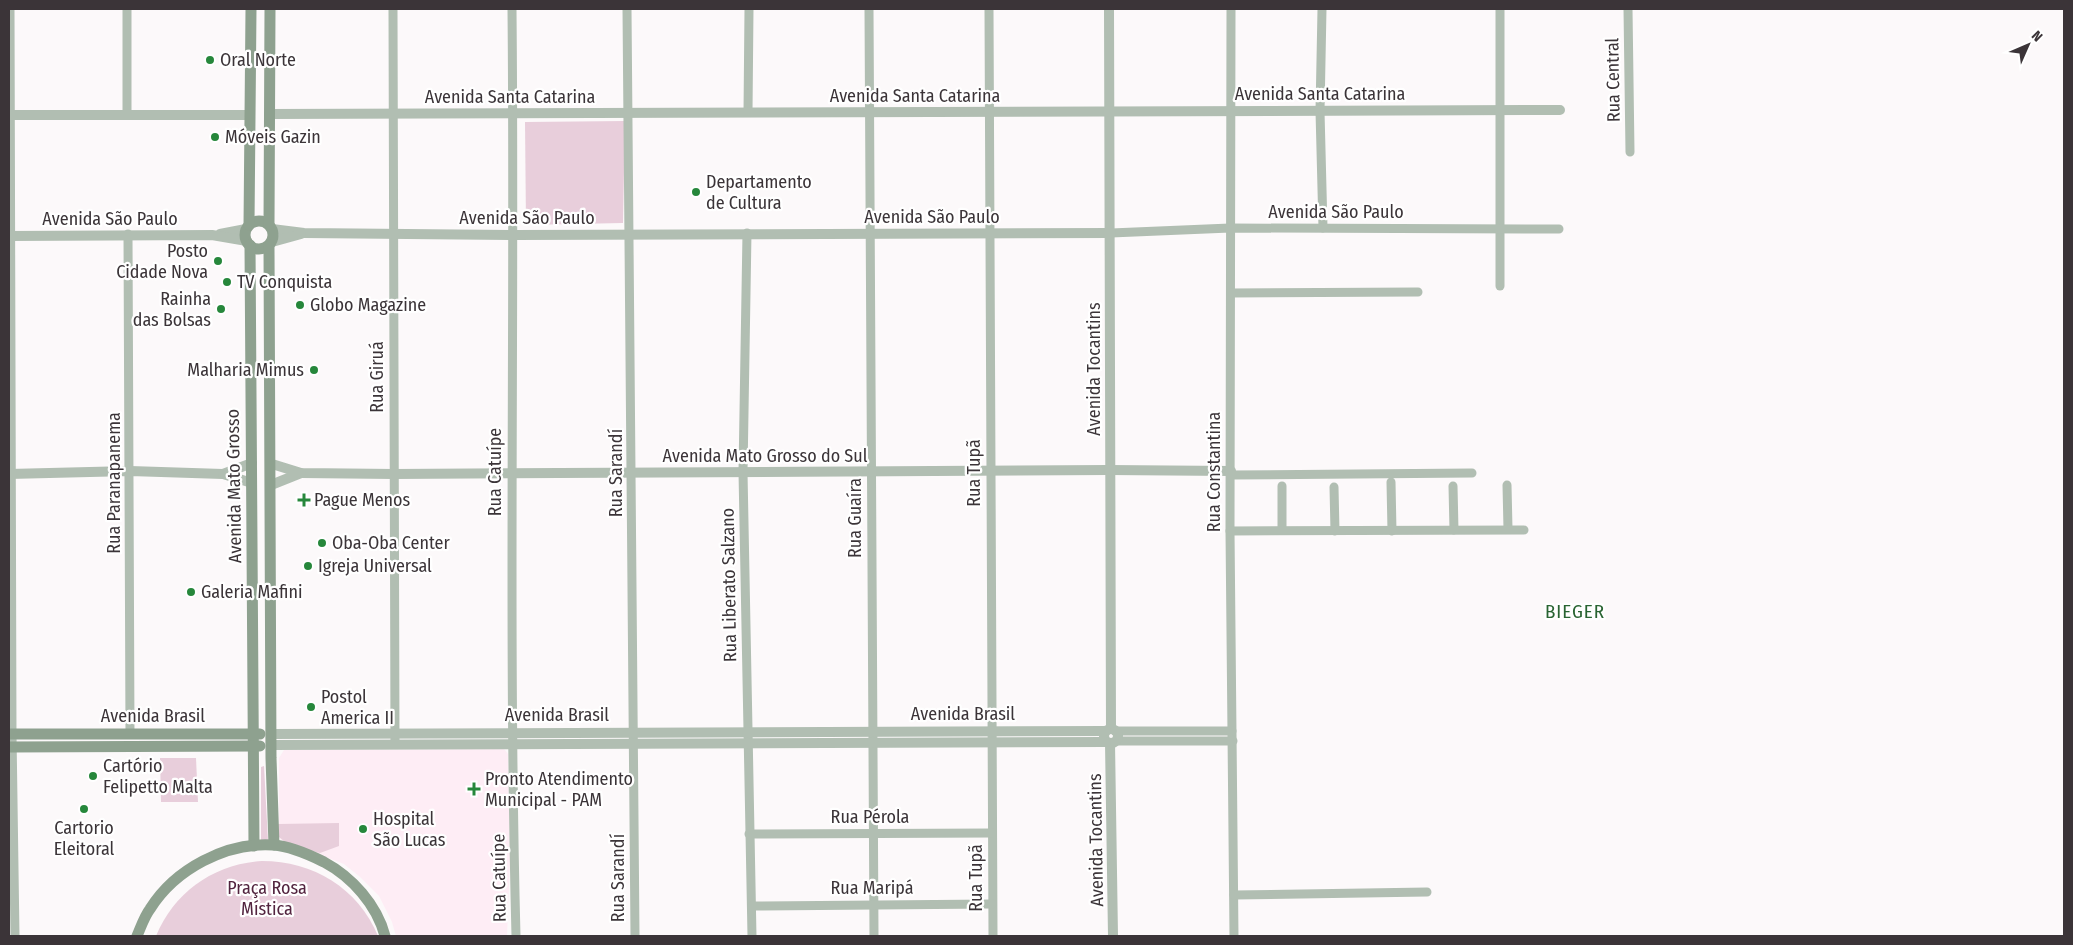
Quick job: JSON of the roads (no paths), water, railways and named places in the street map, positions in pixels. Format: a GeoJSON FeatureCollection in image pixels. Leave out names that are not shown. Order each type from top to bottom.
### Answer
{"type":"FeatureCollection","features":[{"type":"Feature","properties":{"kind":"main road"},"geometry":{"type":"LineString","coordinates":[[250,9],[248,243],[261,249],[270,244],[274,235],[271,226],[269,114],[270,9]]}},
{"type":"Feature","properties":{"kind":"main road"},"geometry":{"type":"LineString","coordinates":[[248,227],[259,220],[271,226]]}},
{"type":"Feature","properties":{"kind":"main road","name":"Avenida Mato Grosso"},"geometry":{"type":"LineString","coordinates":[[248,243],[252,463],[254,846]]}},
{"type":"Feature","properties":{"kind":"main road","name":"Avenida Mato Grosso"},"geometry":{"type":"LineString","coordinates":[[270,244],[272,464],[271,740],[274,845]]}},
{"type":"Feature","properties":{"kind":"main road","name":"Avenida Brasil"},"geometry":{"type":"LineString","coordinates":[[10,734],[130,733],[254,740]]}},
{"type":"Feature","properties":{"kind":"main road","name":"Avenida Brasil"},"geometry":{"type":"LineString","coordinates":[[10,747],[271,740]]}},
{"type":"Feature","properties":{"kind":"main road"},"geometry":{"type":"LineString","coordinates":[[137,936],[150,909],[171,883],[186,871],[224,852],[254,846],[274,845],[313,856],[335,868],[371,904],[385,936]]}},
{"type":"Feature","properties":{"kind":"street"},"geometry":{"type":"LineString","coordinates":[[10,9],[10,747],[15,936]]}},
{"type":"Feature","properties":{"kind":"street"},"geometry":{"type":"LineString","coordinates":[[127,9],[127,114]]}},
{"type":"Feature","properties":{"kind":"street","name":"Rua Giruá"},"geometry":{"type":"LineString","coordinates":[[393,9],[395,744]]}},
{"type":"Feature","properties":{"kind":"street","name":"Rua Catuípe"},"geometry":{"type":"LineString","coordinates":[[512,9],[514,235],[510,473],[516,936]]}},
{"type":"Feature","properties":{"kind":"street","name":"Rua Sarandí"},"geometry":{"type":"LineString","coordinates":[[627,9],[630,113],[635,936]]}},
{"type":"Feature","properties":{"kind":"street"},"geometry":{"type":"LineString","coordinates":[[748,112],[749,9]]}},
{"type":"Feature","properties":{"kind":"street","name":"Rua Guaíra"},"geometry":{"type":"LineString","coordinates":[[869,9],[874,936]]}},
{"type":"Feature","properties":{"kind":"street","name":"Rua Tupã"},"geometry":{"type":"LineString","coordinates":[[988,9],[993,936]]}},
{"type":"Feature","properties":{"kind":"street","name":"Avenida Tocantins"},"geometry":{"type":"LineString","coordinates":[[1109,9],[1111,233],[1109,470],[1113,936]]}},
{"type":"Feature","properties":{"kind":"street","name":"Rua Constantina"},"geometry":{"type":"LineString","coordinates":[[1231,9],[1230,531],[1234,936]]}},
{"type":"Feature","properties":{"kind":"street"},"geometry":{"type":"LineString","coordinates":[[1322,9],[1320,111],[1323,228]]}},
{"type":"Feature","properties":{"kind":"street"},"geometry":{"type":"LineString","coordinates":[[1500,9],[1500,286]]}},
{"type":"Feature","properties":{"kind":"street","name":"Rua Central"},"geometry":{"type":"LineString","coordinates":[[1628,9],[1630,152]]}},
{"type":"Feature","properties":{"kind":"street","name":"Avenida Santa Catarina"},"geometry":{"type":"LineString","coordinates":[[269,114],[1560,110]]}},
{"type":"Feature","properties":{"kind":"street"},"geometry":{"type":"LineString","coordinates":[[10,115],[250,114]]}},
{"type":"Feature","properties":{"kind":"street","name":"Avenida São Paulo"},"geometry":{"type":"LineString","coordinates":[[271,226],[304,233],[514,235],[1111,233],[1230,228],[1559,229]]}},
{"type":"Feature","properties":{"kind":"street","name":"Avenida São Paulo"},"geometry":{"type":"LineString","coordinates":[[212,235],[248,227]]}},
{"type":"Feature","properties":{"kind":"street","name":"Avenida São Paulo"},"geometry":{"type":"LineString","coordinates":[[270,244],[304,233]]}},
{"type":"Feature","properties":{"kind":"street","name":"Rua Liberato Salzano"},"geometry":{"type":"LineString","coordinates":[[747,233],[743,472],[752,936]]}},
{"type":"Feature","properties":{"kind":"street","name":"Rua Paranapanema"},"geometry":{"type":"LineString","coordinates":[[128,234],[130,733]]}},
{"type":"Feature","properties":{"kind":"street","name":"Avenida São Paulo"},"geometry":{"type":"LineString","coordinates":[[10,236],[212,235],[248,243]]}},
{"type":"Feature","properties":{"kind":"street"},"geometry":{"type":"LineString","coordinates":[[1231,293],[1418,292]]}},
{"type":"Feature","properties":{"kind":"street"},"geometry":{"type":"LineString","coordinates":[[223,474],[252,463]]}},
{"type":"Feature","properties":{"kind":"street"},"geometry":{"type":"LineString","coordinates":[[272,464],[301,474]]}},
{"type":"Feature","properties":{"kind":"street","name":"Avenida Mato Grosso do Sul"},"geometry":{"type":"LineString","coordinates":[[301,474],[1109,470],[1231,473]]}},
{"type":"Feature","properties":{"kind":"street"},"geometry":{"type":"LineString","coordinates":[[10,474],[130,471],[223,474],[252,483]]}},
{"type":"Feature","properties":{"kind":"street"},"geometry":{"type":"LineString","coordinates":[[1231,473],[1472,473]]}},
{"type":"Feature","properties":{"kind":"street"},"geometry":{"type":"LineString","coordinates":[[271,486],[301,474]]}},
{"type":"Feature","properties":{"kind":"street"},"geometry":{"type":"LineString","coordinates":[[1391,482],[1392,531]]}},
{"type":"Feature","properties":{"kind":"street"},"geometry":{"type":"LineString","coordinates":[[1507,484],[1508,530]]}},
{"type":"Feature","properties":{"kind":"street"},"geometry":{"type":"LineString","coordinates":[[1282,486],[1282,530]]}},
{"type":"Feature","properties":{"kind":"street"},"geometry":{"type":"LineString","coordinates":[[1453,486],[1454,530]]}},
{"type":"Feature","properties":{"kind":"street"},"geometry":{"type":"LineString","coordinates":[[1334,487],[1335,531]]}},
{"type":"Feature","properties":{"kind":"street"},"geometry":{"type":"LineString","coordinates":[[1230,531],[1524,530]]}},
{"type":"Feature","properties":{"kind":"street","name":"Avenida Brasil"},"geometry":{"type":"LineString","coordinates":[[271,740],[395,733],[747,732],[873,737],[992,737],[1111,736],[1232,731]]}},
{"type":"Feature","properties":{"kind":"street","name":"Avenida Brasil"},"geometry":{"type":"LineString","coordinates":[[1111,736],[1233,741]]}},
{"type":"Feature","properties":{"kind":"street","name":"Avenida Brasil"},"geometry":{"type":"LineString","coordinates":[[271,740],[395,744],[748,743],[873,737]]}},
{"type":"Feature","properties":{"kind":"street","name":"Rua Pérola"},"geometry":{"type":"LineString","coordinates":[[749,834],[992,833]]}},
{"type":"Feature","properties":{"kind":"street"},"geometry":{"type":"LineString","coordinates":[[1234,895],[1427,892]]}},
{"type":"Feature","properties":{"kind":"street","name":"Rua Maripá"},"geometry":{"type":"LineString","coordinates":[[752,906],[992,904]]}},
{"type":"Feature","properties":{"kind":"place","name":"Oral Norte"},"geometry":{"type":"Point","coordinates":[210,60]}},
{"type":"Feature","properties":{"kind":"place","name":"Móveis Gazin"},"geometry":{"type":"Point","coordinates":[215,137]}},
{"type":"Feature","properties":{"kind":"place","name":"Departamento de Cultura"},"geometry":{"type":"Point","coordinates":[696,192]}},
{"type":"Feature","properties":{"kind":"place","name":"Posto Cidade Nova"},"geometry":{"type":"Point","coordinates":[218,261]}},
{"type":"Feature","properties":{"kind":"place","name":"TV Conquista"},"geometry":{"type":"Point","coordinates":[227,282]}},
{"type":"Feature","properties":{"kind":"place","name":"Globo Magazine"},"geometry":{"type":"Point","coordinates":[300,305]}},
{"type":"Feature","properties":{"kind":"place","name":"Rainha das Bolsas"},"geometry":{"type":"Point","coordinates":[221,309]}},
{"type":"Feature","properties":{"kind":"place","name":"Malharia Mimus"},"geometry":{"type":"Point","coordinates":[314,370]}},
{"type":"Feature","properties":{"kind":"place","name":"Pague Menos"},"geometry":{"type":"Point","coordinates":[304,500]}},
{"type":"Feature","properties":{"kind":"place","name":"Oba-Oba Center"},"geometry":{"type":"Point","coordinates":[322,543]}},
{"type":"Feature","properties":{"kind":"place","name":"Igreja Universal"},"geometry":{"type":"Point","coordinates":[308,566]}},
{"type":"Feature","properties":{"kind":"place","name":"Galeria Mafini"},"geometry":{"type":"Point","coordinates":[191,592]}},
{"type":"Feature","properties":{"kind":"place","name":"Postol America II"},"geometry":{"type":"Point","coordinates":[311,707]}},
{"type":"Feature","properties":{"kind":"place","name":"Cartório Felipetto Malta"},"geometry":{"type":"Point","coordinates":[93,776]}},
{"type":"Feature","properties":{"kind":"place","name":"Pronto Atendimento Municipal - PAM"},"geometry":{"type":"Point","coordinates":[474,789]}},
{"type":"Feature","properties":{"kind":"place","name":"Cartorio Eleitoral"},"geometry":{"type":"Point","coordinates":[84,809]}},
{"type":"Feature","properties":{"kind":"place","name":"Hospital São Lucas"},"geometry":{"type":"Point","coordinates":[363,829]}},
{"type":"Feature","properties":{"kind":"district","name":"BIEGER"},"geometry":{"type":"Point","coordinates":[1575,611]}},
{"type":"Feature","properties":{"kind":"park label","name":"Praça Rosa Mística"},"geometry":{"type":"Point","coordinates":[267,898]}}]}
